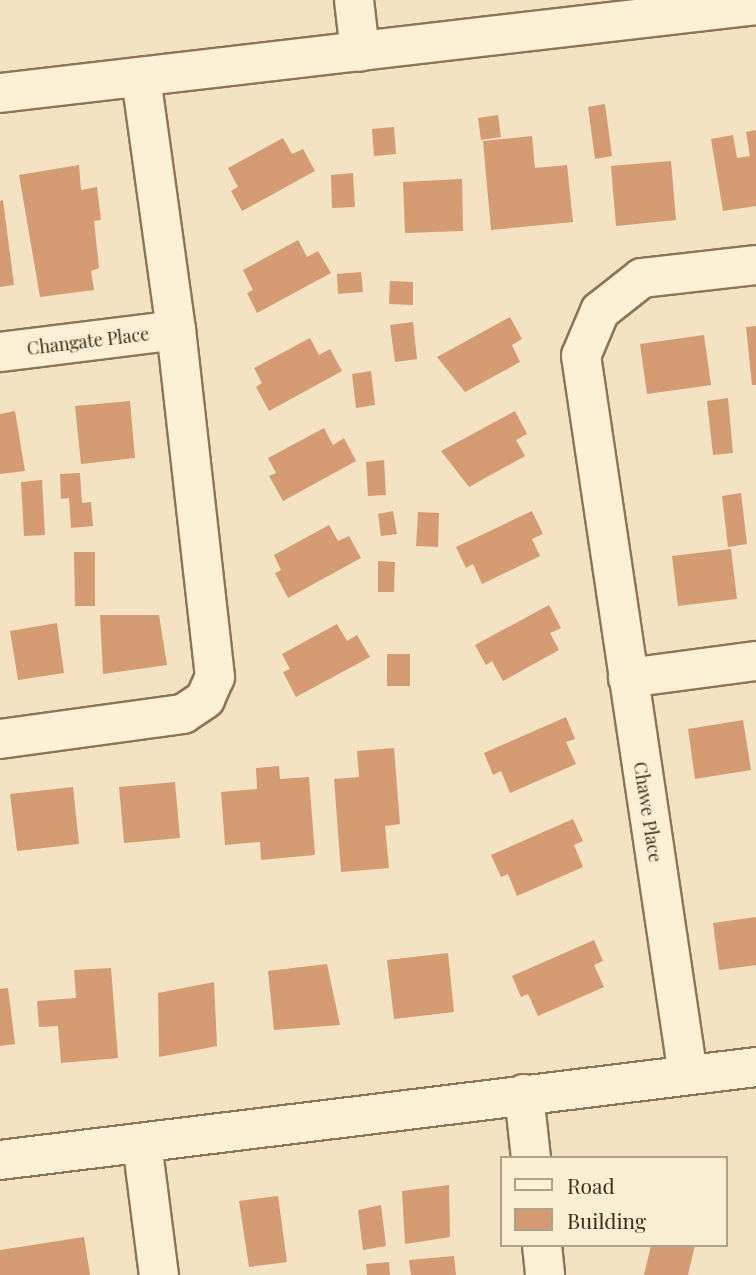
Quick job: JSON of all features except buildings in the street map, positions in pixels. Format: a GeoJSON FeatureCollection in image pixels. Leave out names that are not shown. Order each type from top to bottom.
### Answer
{"type":"FeatureCollection","features":[{"type":"Feature","properties":{"kind":"street"},"geometry":{"type":"LineString","coordinates":[[354,0],[360,52]]}},
{"type":"Feature","properties":{"kind":"street"},"geometry":{"type":"LineString","coordinates":[[0,93],[756,5]]}},
{"type":"Feature","properties":{"kind":"street"},"geometry":{"type":"LineString","coordinates":[[0,739],[183,714],[205,699],[215,677],[176,330],[141,77]]}},
{"type":"Feature","properties":{"kind":"street","name":"Chawe Place"},"geometry":{"type":"LineString","coordinates":[[688,1074],[581,356],[600,311],[642,278],[756,265]]}},
{"type":"Feature","properties":{"kind":"street","name":"Changate Place"},"geometry":{"type":"LineString","coordinates":[[0,352],[176,330]]}},
{"type":"Feature","properties":{"kind":"street"},"geometry":{"type":"LineString","coordinates":[[628,678],[756,661]]}},
{"type":"Feature","properties":{"kind":"street"},"geometry":{"type":"LineString","coordinates":[[0,1160],[688,1074],[756,1068]]}},
{"type":"Feature","properties":{"kind":"street"},"geometry":{"type":"LineString","coordinates":[[524,1094],[531,1156]]}},
{"type":"Feature","properties":{"kind":"street"},"geometry":{"type":"LineString","coordinates":[[142,1143],[159,1275]]}},
{"type":"Feature","properties":{"kind":"street"},"geometry":{"type":"LineString","coordinates":[[542,1247],[545,1275]]}}]}
